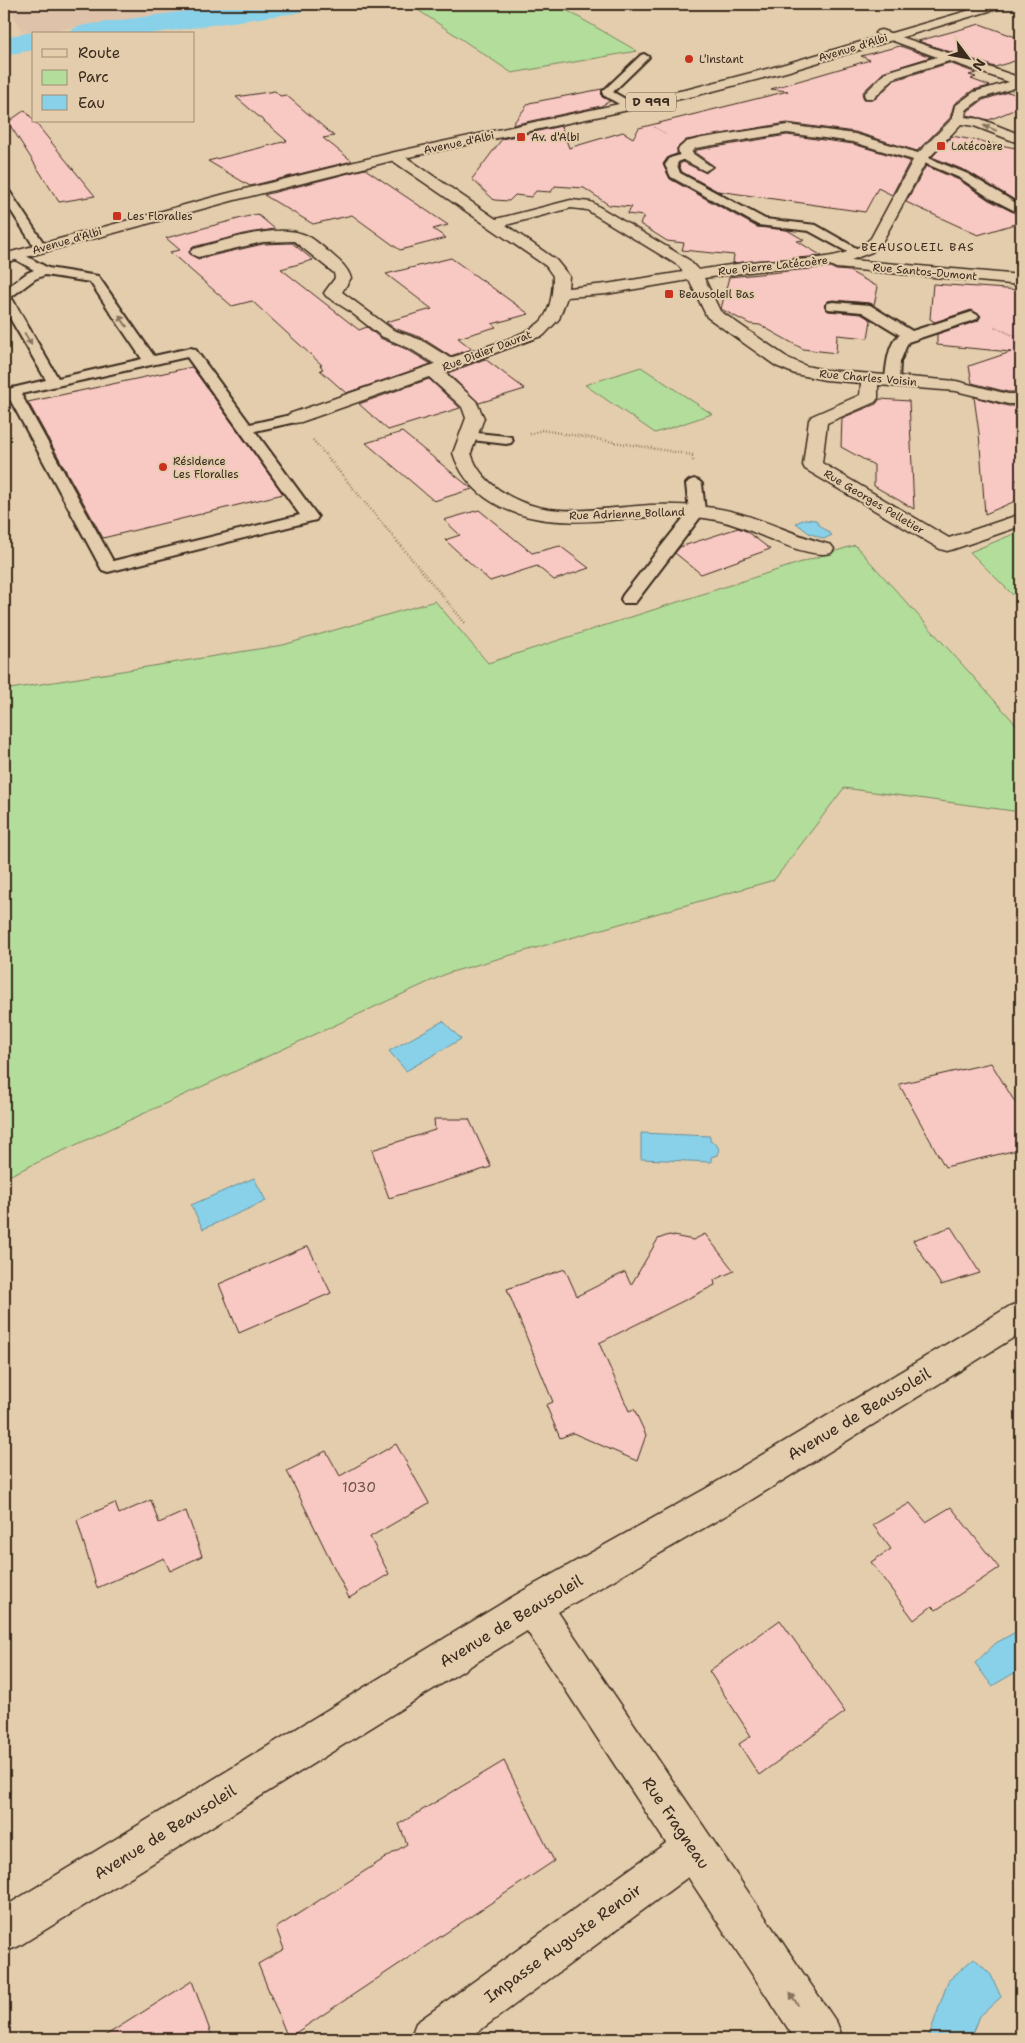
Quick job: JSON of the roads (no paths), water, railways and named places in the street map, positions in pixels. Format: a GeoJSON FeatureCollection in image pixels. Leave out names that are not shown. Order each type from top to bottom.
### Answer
{"type":"FeatureCollection","features":[{"type":"Feature","properties":{"kind":"street","name":"Avenue d'Albi"},"geometry":{"type":"LineString","coordinates":[[10,257],[230,196],[395,156],[632,107],[782,69],[912,27],[1002,4]]}},
{"type":"Feature","properties":{"kind":"street"},"geometry":{"type":"LineString","coordinates":[[912,27],[937,35]]}},
{"type":"Feature","properties":{"kind":"street"},"geometry":{"type":"LineString","coordinates":[[886,35],[1021,82]]}},
{"type":"Feature","properties":{"kind":"street"},"geometry":{"type":"LineString","coordinates":[[870,95],[890,74],[948,57]]}},
{"type":"Feature","properties":{"kind":"street"},"geometry":{"type":"LineString","coordinates":[[882,268],[883,250],[872,245],[880,237],[884,226],[921,158],[958,120],[960,109],[978,95],[1021,82]]}},
{"type":"Feature","properties":{"kind":"street"},"geometry":{"type":"LineString","coordinates":[[958,120],[976,122],[1021,140]]}},
{"type":"Feature","properties":{"kind":"street"},"geometry":{"type":"LineString","coordinates":[[705,167],[689,150],[784,123],[839,134],[921,158]]}},
{"type":"Feature","properties":{"kind":"street"},"geometry":{"type":"LineString","coordinates":[[395,156],[551,264],[561,276],[561,292]]}},
{"type":"Feature","properties":{"kind":"street"},"geometry":{"type":"LineString","coordinates":[[494,224],[571,204],[591,206],[684,263],[695,276]]}},
{"type":"Feature","properties":{"kind":"street","name":"Rue Adrienne Bolland"},"geometry":{"type":"LineString","coordinates":[[198,252],[273,237],[287,236],[300,238],[341,271],[343,278],[339,286],[332,293],[354,307],[387,333],[415,344],[441,368],[470,405],[475,418],[462,454],[473,477],[492,494],[513,505],[538,513],[562,516],[601,516],[671,510],[719,514],[750,522],[811,546],[824,549]]}},
{"type":"Feature","properties":{"kind":"street","name":"Rue Pierre Latécoère"},"geometry":{"type":"LineString","coordinates":[[561,292],[597,291],[618,286],[743,268],[830,261],[872,245]]}},
{"type":"Feature","properties":{"kind":"street","name":"Rue Santos-Dumont"},"geometry":{"type":"LineString","coordinates":[[830,261],[842,265],[1021,280]]}},
{"type":"Feature","properties":{"kind":"street","name":"Rue Charles Voisin"},"geometry":{"type":"LineString","coordinates":[[695,276],[713,314],[782,362],[801,370],[824,375],[956,386],[1017,401]]}},
{"type":"Feature","properties":{"kind":"street","name":"Rue Didier Daurat"},"geometry":{"type":"LineString","coordinates":[[295,418],[441,368],[541,330],[550,321],[561,292]]}},
{"type":"Feature","properties":{"kind":"street","name":"Rue Georges Pelletier"},"geometry":{"type":"LineString","coordinates":[[870,379],[869,398],[818,420],[812,465],[947,546]]}},
{"type":"Feature","properties":{"kind":"street"},"geometry":{"type":"LineString","coordinates":[[917,550],[947,546],[1021,520]]}},
{"type":"Feature","properties":{"kind":"street","name":"Avenue de Beausoleil"},"geometry":{"type":"LineString","coordinates":[[4,1931],[532,1606],[577,1582],[757,1477],[1021,1316]]}},
{"type":"Feature","properties":{"kind":"street","name":"Rue Fragneau"},"geometry":{"type":"LineString","coordinates":[[532,1606],[821,2039]]}},
{"type":"Feature","properties":{"kind":"street","name":"Impasse Auguste Renoir"},"geometry":{"type":"LineString","coordinates":[[432,2039],[693,1848]]}},
{"type":"Feature","properties":{"kind":"lane"},"geometry":{"type":"LineString","coordinates":[[632,107],[607,93],[644,57]]}},
{"type":"Feature","properties":{"kind":"lane"},"geometry":{"type":"LineString","coordinates":[[689,150],[674,160],[671,165],[676,174],[762,222],[812,228],[857,252]]}},
{"type":"Feature","properties":{"kind":"lane"},"geometry":{"type":"LineString","coordinates":[[921,158],[964,176],[994,196],[1021,210]]}},
{"type":"Feature","properties":{"kind":"lane"},"geometry":{"type":"LineString","coordinates":[[4,191],[41,248]]}},
{"type":"Feature","properties":{"kind":"lane"},"geometry":{"type":"LineString","coordinates":[[10,257],[44,272],[94,279],[151,361]]}},
{"type":"Feature","properties":{"kind":"lane"},"geometry":{"type":"LineString","coordinates":[[44,272],[32,276],[4,297],[54,383]]}},
{"type":"Feature","properties":{"kind":"lane"},"geometry":{"type":"LineString","coordinates":[[833,306],[865,308],[911,336]]}},
{"type":"Feature","properties":{"kind":"lane"},"geometry":{"type":"LineString","coordinates":[[892,381],[893,362],[902,339],[972,316]]}},
{"type":"Feature","properties":{"kind":"lane"},"geometry":{"type":"LineString","coordinates":[[190,352],[310,517],[108,567],[13,392],[151,361],[190,352]]}},
{"type":"Feature","properties":{"kind":"lane"},"geometry":{"type":"LineString","coordinates":[[246,429],[295,418]]}},
{"type":"Feature","properties":{"kind":"lane"},"geometry":{"type":"LineString","coordinates":[[468,436],[506,440]]}},
{"type":"Feature","properties":{"kind":"lane"},"geometry":{"type":"LineString","coordinates":[[630,599],[697,511],[694,484]]}},
{"type":"Feature","properties":{"kind":"water"},"geometry":{"type":"Polygon","coordinates":[[[805,519],[816,520],[819,525],[832,535],[824,539],[809,533],[796,523],[805,519]]]}},
{"type":"Feature","properties":{"kind":"water"},"geometry":{"type":"Polygon","coordinates":[[[443,1021],[461,1039],[406,1071],[389,1051],[443,1021]]]}},
{"type":"Feature","properties":{"kind":"water"},"geometry":{"type":"Polygon","coordinates":[[[641,1133],[710,1136],[710,1141],[716,1144],[719,1149],[717,1155],[711,1157],[711,1162],[641,1159],[641,1133]]]}},
{"type":"Feature","properties":{"kind":"water"},"geometry":{"type":"Polygon","coordinates":[[[254,1178],[266,1201],[203,1229],[191,1205],[254,1178]]]}},
{"type":"Feature","properties":{"kind":"water"},"geometry":{"type":"Polygon","coordinates":[[[1021,1629],[1021,1669],[992,1686],[975,1663],[996,1643],[1021,1629]]]}},
{"type":"Feature","properties":{"kind":"water"},"geometry":{"type":"Polygon","coordinates":[[[974,1958],[991,1975],[1001,1997],[980,2016],[971,2039],[928,2039],[948,1981],[974,1958]]]}},
{"type":"Feature","properties":{"kind":"waterway"},"geometry":{"type":"LineString","coordinates":[[99,32],[296,4]]}},
{"type":"Feature","properties":{"kind":"waterway"},"geometry":{"type":"LineString","coordinates":[[4,46],[32,41]]}},
{"type":"Feature","properties":{"kind":"place","name":"L'instant"},"geometry":{"type":"Point","coordinates":[689,59]}},
{"type":"Feature","properties":{"kind":"place","name":"Av. d'Albi"},"geometry":{"type":"Point","coordinates":[521,137]}},
{"type":"Feature","properties":{"kind":"place","name":"Latécoère"},"geometry":{"type":"Point","coordinates":[941,146]}},
{"type":"Feature","properties":{"kind":"place","name":"Les Floralies"},"geometry":{"type":"Point","coordinates":[117,216]}},
{"type":"Feature","properties":{"kind":"place","name":"Beausoleil Bas"},"geometry":{"type":"Point","coordinates":[669,294]}},
{"type":"Feature","properties":{"kind":"place","name":"Résidence Les Floralies"},"geometry":{"type":"Point","coordinates":[163,467]}},
{"type":"Feature","properties":{"kind":"district","name":"BEAUSOLEIL BAS"},"geometry":{"type":"Point","coordinates":[918,247]}}]}
